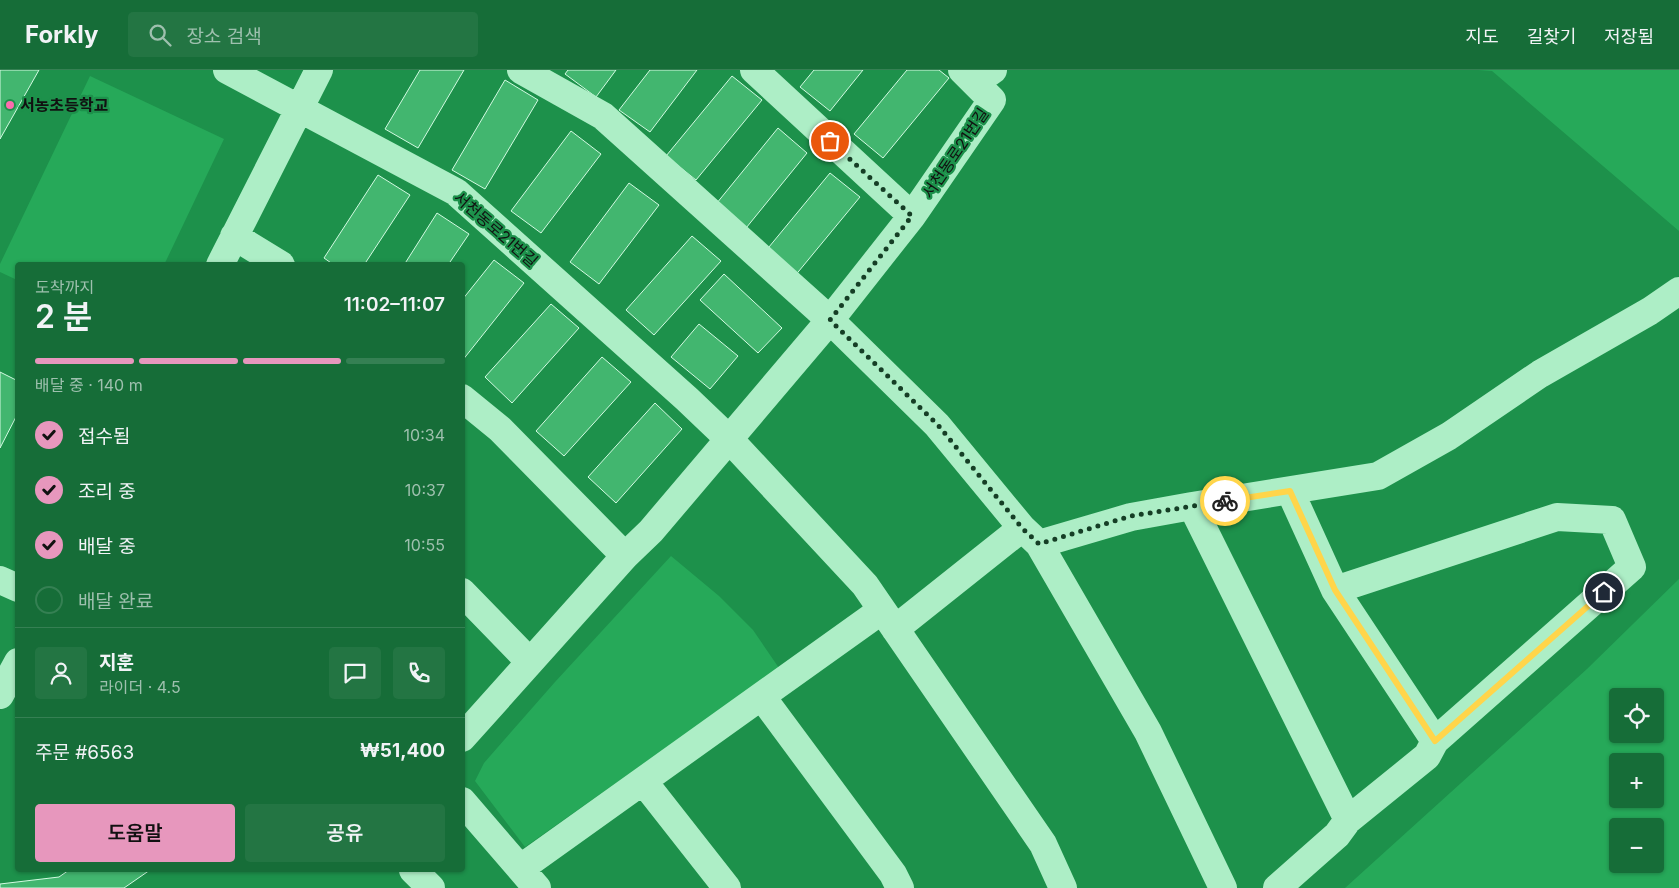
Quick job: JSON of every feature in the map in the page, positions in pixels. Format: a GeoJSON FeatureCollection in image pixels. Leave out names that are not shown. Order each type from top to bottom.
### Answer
{"type":"FeatureCollection","features":[{"type":"Feature","properties":{"kind":"street","name":"서천동로21번길"},"geometry":{"type":"LineString","coordinates":[[226,70],[456,192],[687,399],[730,440],[865,585],[1043,844],[1063,888]]}},
{"type":"Feature","properties":{"kind":"street"},"geometry":{"type":"LineString","coordinates":[[221,262],[318,70]]}},
{"type":"Feature","properties":{"kind":"street"},"geometry":{"type":"LineString","coordinates":[[521,70],[603,116],[830,320],[938,425],[1031,536],[1148,732],[1223,888]]}},
{"type":"Feature","properties":{"kind":"street","name":"서천동로21번길"},"geometry":{"type":"LineString","coordinates":[[754,70],[912,216]]}},
{"type":"Feature","properties":{"kind":"street","name":"서천동로21번길"},"geometry":{"type":"LineString","coordinates":[[465,735],[625,556],[651,531],[730,440],[830,320],[912,216],[992,100],[977,74]]}},
{"type":"Feature","properties":{"kind":"street"},"geometry":{"type":"LineString","coordinates":[[234,236],[276,262]]}},
{"type":"Feature","properties":{"kind":"street"},"geometry":{"type":"LineString","coordinates":[[465,804],[529,878],[643,781],[762,697],[1031,536],[1131,516],[1378,476],[1449,436],[1540,374],[1650,311],[1679,291]]}},
{"type":"Feature","properties":{"kind":"street"},"geometry":{"type":"LineString","coordinates":[[465,400],[500,429],[625,556]]}},
{"type":"Feature","properties":{"kind":"street"},"geometry":{"type":"LineString","coordinates":[[1290,491],[1335,590],[1435,741]]}},
{"type":"Feature","properties":{"kind":"street"},"geometry":{"type":"LineString","coordinates":[[1192,506],[1348,820]]}},
{"type":"Feature","properties":{"kind":"street"},"geometry":{"type":"LineString","coordinates":[[1277,888],[1337,835],[1348,820],[1427,756],[1435,741],[1632,568],[1612,520],[1557,517],[1335,590]]}},
{"type":"Feature","properties":{"kind":"street"},"geometry":{"type":"LineString","coordinates":[[0,580],[15,587]]}},
{"type":"Feature","properties":{"kind":"street"},"geometry":{"type":"LineString","coordinates":[[465,595],[530,662]]}},
{"type":"Feature","properties":{"kind":"street"},"geometry":{"type":"LineString","coordinates":[[0,695],[15,668]]}},
{"type":"Feature","properties":{"kind":"street"},"geometry":{"type":"LineString","coordinates":[[762,697],[893,874],[900,888]]}},
{"type":"Feature","properties":{"kind":"street"},"geometry":{"type":"LineString","coordinates":[[643,781],[727,888]]}},
{"type":"Feature","properties":{"kind":"street"},"geometry":{"type":"LineString","coordinates":[[416,872],[431,888]]}},
{"type":"Feature","properties":{"kind":"green space"},"geometry":{"type":"Polygon","coordinates":[[[1478,70],[1679,70],[1679,231],[1492,71],[1478,70]]]}},
{"type":"Feature","properties":{"kind":"green space"},"geometry":{"type":"Polygon","coordinates":[[[90,76],[224,139],[165,262],[15,262],[15,279],[0,272],[0,264],[90,76]]]}},
{"type":"Feature","properties":{"kind":"green space"},"geometry":{"type":"Polygon","coordinates":[[[671,556],[719,596],[753,630],[779,668],[525,847],[475,781],[484,763],[555,682],[671,556]]]}},
{"type":"Feature","properties":{"kind":"green space"},"geometry":{"type":"Polygon","coordinates":[[[1679,579],[1679,888],[1345,888],[1587,669],[1679,579]]]}},
{"type":"Feature","properties":{"kind":"building","name":"서농초등학교"},"geometry":{"type":"Polygon","coordinates":[[[0,70],[39,70],[0,139],[0,70]]]}},
{"type":"Feature","properties":{"kind":"building"},"geometry":{"type":"Polygon","coordinates":[[[420,70],[464,70],[418,148],[385,129],[420,70]]]}},
{"type":"Feature","properties":{"kind":"building"},"geometry":{"type":"Polygon","coordinates":[[[568,70],[616,70],[596,97],[565,74],[568,70]]]}},
{"type":"Feature","properties":{"kind":"building"},"geometry":{"type":"Polygon","coordinates":[[[650,70],[697,70],[650,132],[619,110],[650,70]]]}},
{"type":"Feature","properties":{"kind":"building"},"geometry":{"type":"Polygon","coordinates":[[[814,70],[863,70],[830,111],[800,87],[814,70]]]}},
{"type":"Feature","properties":{"kind":"building"},"geometry":{"type":"Polygon","coordinates":[[[907,70],[939,70],[949,78],[883,158],[854,134],[907,70]]]}},
{"type":"Feature","properties":{"kind":"building"},"geometry":{"type":"Polygon","coordinates":[[[732,76],[762,100],[696,180],[666,156],[732,76]]]}},
{"type":"Feature","properties":{"kind":"building"},"geometry":{"type":"Polygon","coordinates":[[[505,80],[538,100],[485,189],[452,170],[505,80]]]}},
{"type":"Feature","properties":{"kind":"building"},"geometry":{"type":"Polygon","coordinates":[[[778,128],[807,153],[742,233],[712,209],[778,128]]]}},
{"type":"Feature","properties":{"kind":"building"},"geometry":{"type":"Polygon","coordinates":[[[571,131],[601,154],[541,233],[511,211],[571,131]]]}},
{"type":"Feature","properties":{"kind":"building"},"geometry":{"type":"Polygon","coordinates":[[[830,173],[860,197],[794,277],[764,253],[830,173]]]}},
{"type":"Feature","properties":{"kind":"building"},"geometry":{"type":"Polygon","coordinates":[[[378,175],[410,195],[366,262],[330,262],[324,258],[378,175]]]}},
{"type":"Feature","properties":{"kind":"building"},"geometry":{"type":"Polygon","coordinates":[[[629,183],[659,205],[599,284],[570,262],[629,183]]]}},
{"type":"Feature","properties":{"kind":"building"},"geometry":{"type":"Polygon","coordinates":[[[437,213],[469,234],[450,262],[406,262],[437,213]]]}},
{"type":"Feature","properties":{"kind":"building"},"geometry":{"type":"Polygon","coordinates":[[[692,236],[721,261],[654,335],[626,310],[692,236]]]}},
{"type":"Feature","properties":{"kind":"building"},"geometry":{"type":"Polygon","coordinates":[[[494,260],[524,283],[465,357],[465,296],[494,260]]]}},
{"type":"Feature","properties":{"kind":"building"},"geometry":{"type":"Polygon","coordinates":[[[724,274],[782,328],[758,353],[700,300],[724,274]]]}},
{"type":"Feature","properties":{"kind":"building"},"geometry":{"type":"Polygon","coordinates":[[[551,304],[579,328],[512,403],[485,377],[551,304]]]}},
{"type":"Feature","properties":{"kind":"building"},"geometry":{"type":"Polygon","coordinates":[[[699,324],[738,356],[710,389],[671,357],[699,324]]]}},
{"type":"Feature","properties":{"kind":"building"},"geometry":{"type":"Polygon","coordinates":[[[602,357],[631,382],[564,456],[536,431],[602,357]]]}},
{"type":"Feature","properties":{"kind":"building"},"geometry":{"type":"Polygon","coordinates":[[[0,372],[15,380],[15,419],[0,448],[0,372]]]}},
{"type":"Feature","properties":{"kind":"building"},"geometry":{"type":"Polygon","coordinates":[[[655,403],[682,429],[616,503],[588,477],[655,403]]]}},
{"type":"Feature","properties":{"kind":"building"},"geometry":{"type":"Polygon","coordinates":[[[66,872],[147,872],[124,888],[0,888],[0,884],[59,877],[66,872]]]}},
{"type":"Feature","properties":{"kind":"way so far"},"geometry":{"type":"LineString","coordinates":[[830,141],[912,216],[830,320],[938,425],[1022,528],[1039,544],[1131,516],[1225,501]]}},
{"type":"Feature","properties":{"kind":"place","name":"서농초등학교"},"geometry":{"type":"Point","coordinates":[10,105]}},
{"type":"Feature","properties":{"kind":"route"},"geometry":{"type":"LineString","coordinates":[[1225,501],[1290,491],[1335,590],[1435,741],[1604,592]]}}]}
